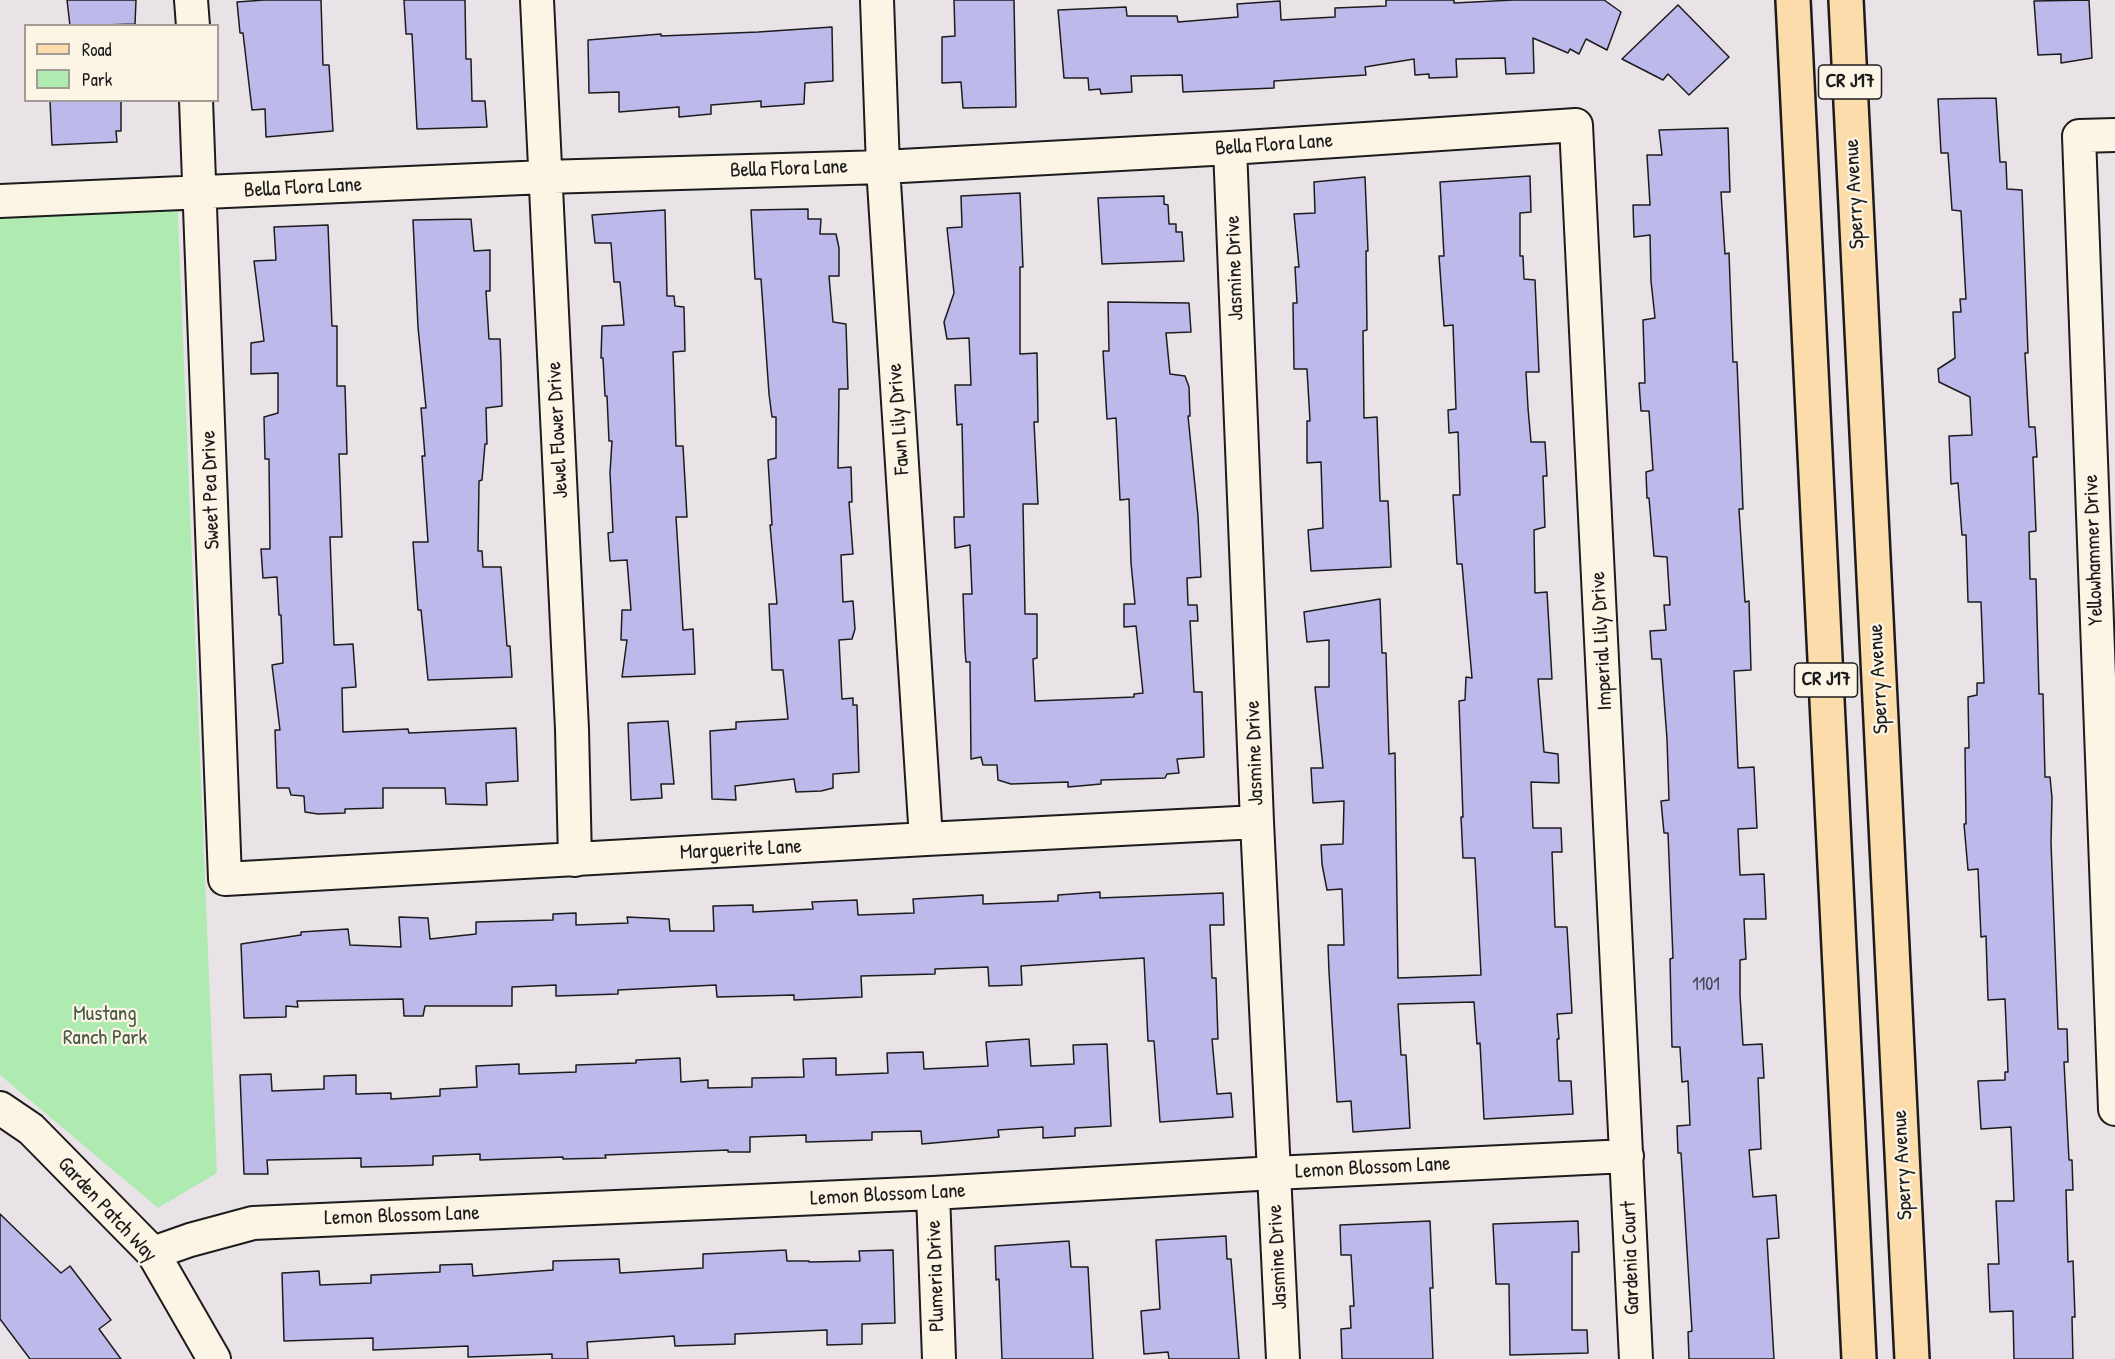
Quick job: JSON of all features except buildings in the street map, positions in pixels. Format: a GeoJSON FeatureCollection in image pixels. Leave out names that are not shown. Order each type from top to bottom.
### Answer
{"type":"FeatureCollection","features":[{"type":"Feature","properties":{"kind":"main road","name":"CR J17"},"geometry":{"type":"LineString","coordinates":[[1793,0],[1858,1359]]}},
{"type":"Feature","properties":{"kind":"main road","name":"Sperry Avenue"},"geometry":{"type":"LineString","coordinates":[[1846,0],[1912,1359]]}},
{"type":"Feature","properties":{"kind":"street"},"geometry":{"type":"LineString","coordinates":[[191,0],[193,24]]}},
{"type":"Feature","properties":{"kind":"street","name":"Jewel Flower Drive"},"geometry":{"type":"LineString","coordinates":[[537,0],[572,718],[575,860]]}},
{"type":"Feature","properties":{"kind":"street","name":"Fawn Lily Drive"},"geometry":{"type":"LineString","coordinates":[[878,0],[883,167],[926,838]]}},
{"type":"Feature","properties":{"kind":"street","name":"Sweet Pea Drive"},"geometry":{"type":"LineString","coordinates":[[196,102],[225,879]]}},
{"type":"Feature","properties":{"kind":"street","name":"Bella Flora Lane"},"geometry":{"type":"LineString","coordinates":[[0,201],[545,177],[883,167],[1230,148],[1576,125]]}},
{"type":"Feature","properties":{"kind":"street","name":"Imperial Lily Drive"},"geometry":{"type":"LineString","coordinates":[[1576,125],[1627,1156]]}},
{"type":"Feature","properties":{"kind":"street","name":"Yellowhammer Drive"},"geometry":{"type":"LineString","coordinates":[[2115,135],[2079,136],[2115,1109]]}},
{"type":"Feature","properties":{"kind":"street","name":"Jasmine Drive"},"geometry":{"type":"LineString","coordinates":[[1230,148],[1257,822],[1283,1359]]}},
{"type":"Feature","properties":{"kind":"street","name":"Marguerite Lane"},"geometry":{"type":"LineString","coordinates":[[225,879],[926,838],[1257,822]]}},
{"type":"Feature","properties":{"kind":"street","name":"Garden Patch Way"},"geometry":{"type":"LineString","coordinates":[[0,1108],[31,1129],[153,1253],[214,1359]]}},
{"type":"Feature","properties":{"kind":"street","name":"Lemon Blossom Lane"},"geometry":{"type":"LineString","coordinates":[[153,1253],[190,1240],[253,1223],[933,1193],[1274,1173],[1627,1156]]}},
{"type":"Feature","properties":{"kind":"street","name":"Gardenia Court"},"geometry":{"type":"LineString","coordinates":[[1627,1156],[1636,1359]]}},
{"type":"Feature","properties":{"kind":"street","name":"Plumeria Drive"},"geometry":{"type":"LineString","coordinates":[[933,1193],[939,1359]]}},
{"type":"Feature","properties":{"kind":"green space","name":"Mustang Ranch Park"},"geometry":{"type":"Polygon","coordinates":[[[177,191],[217,1173],[158,1208],[0,1075],[0,200],[177,191]]]}}]}
